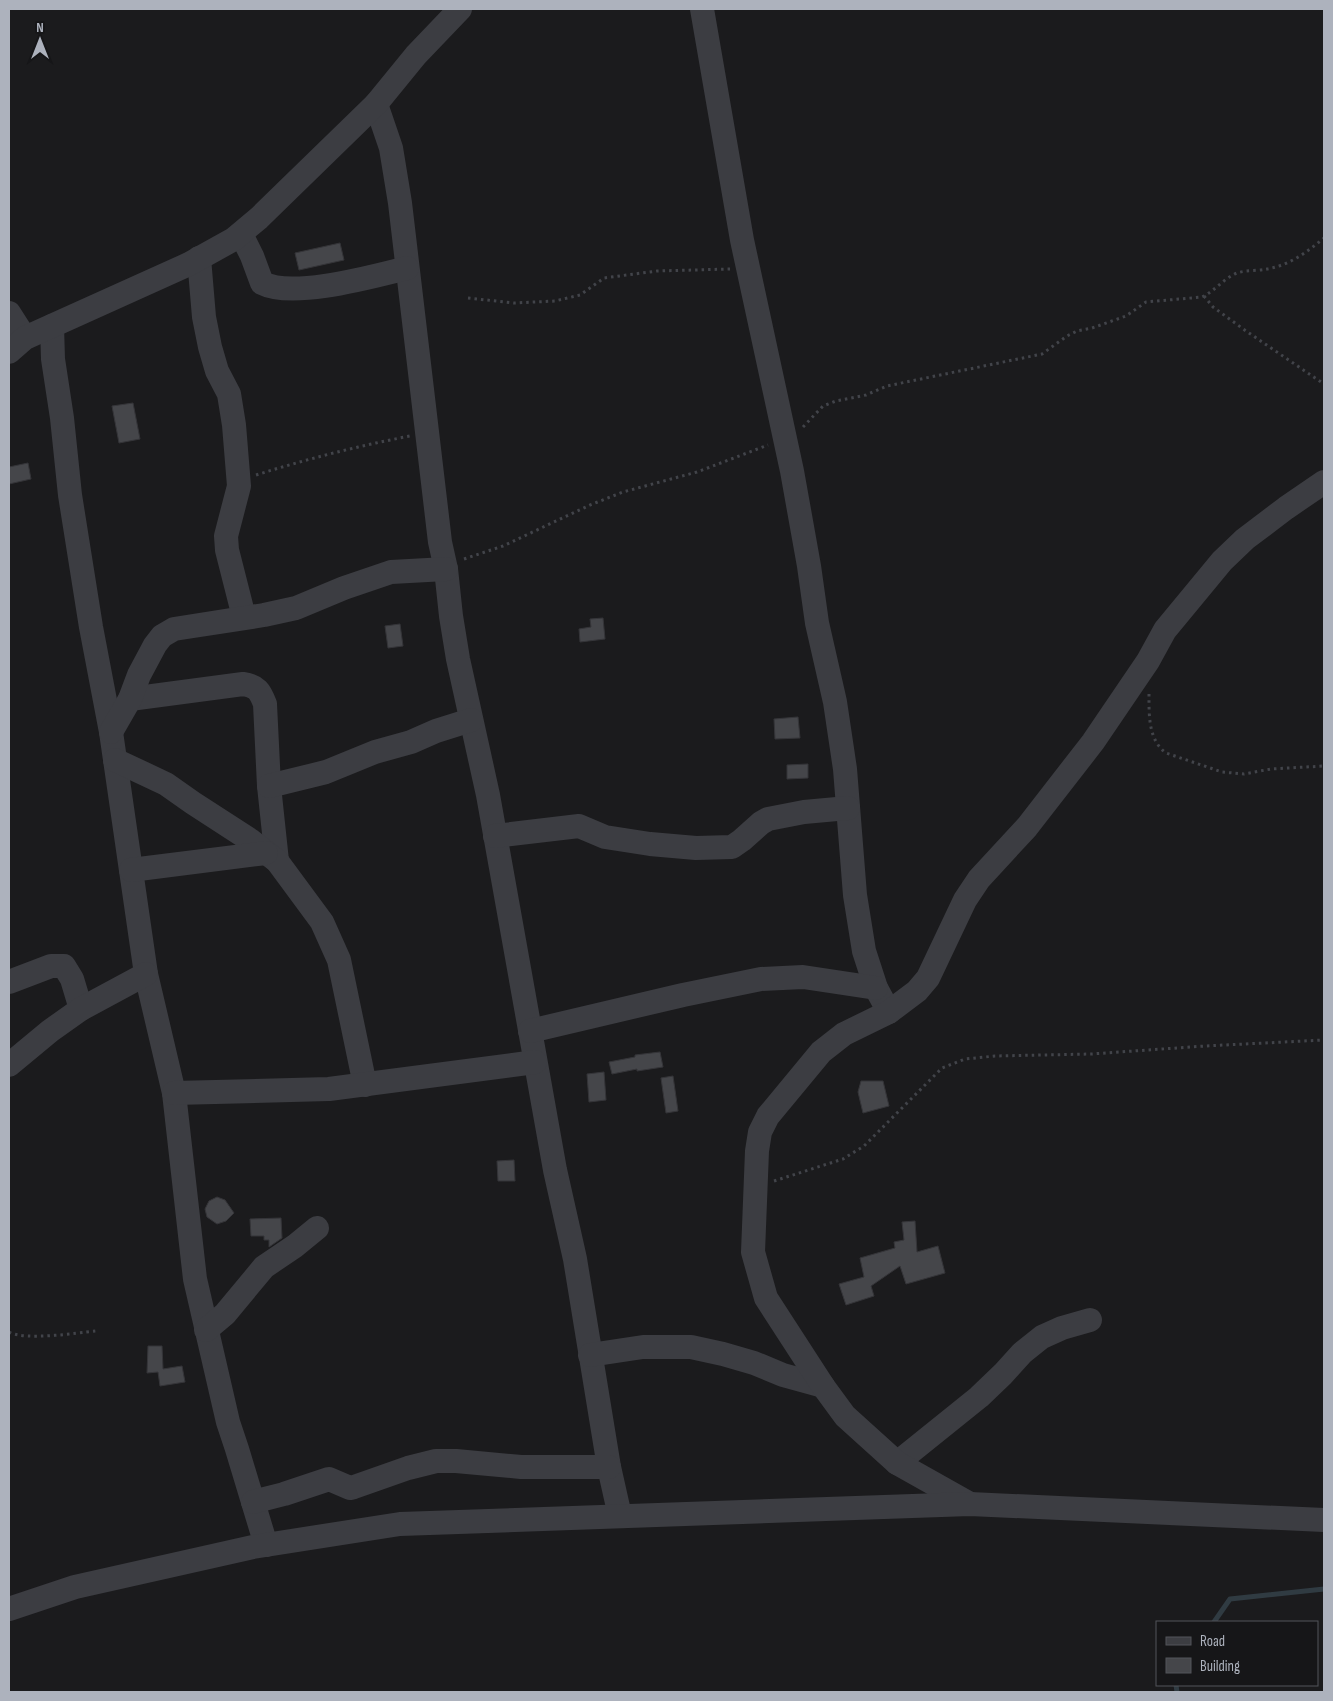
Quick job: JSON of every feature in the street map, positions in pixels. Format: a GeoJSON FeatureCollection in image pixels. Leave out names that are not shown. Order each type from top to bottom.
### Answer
{"type":"FeatureCollection","features":[{"type":"Feature","properties":{"kind":"street"},"geometry":{"type":"LineString","coordinates":[[9,313],[17,345],[52,326],[234,240],[376,104],[416,55],[460,9]]}},
{"type":"Feature","properties":{"kind":"street"},"geometry":{"type":"LineString","coordinates":[[702,9],[748,268],[786,441],[810,566],[817,623],[835,702],[845,769],[855,895],[864,951],[876,988],[889,1012]]}},
{"type":"Feature","properties":{"kind":"street"},"geometry":{"type":"LineString","coordinates":[[376,104],[391,148],[400,202],[440,542],[446,567],[451,616],[495,836],[555,1170],[575,1259],[609,1467],[620,1516]]}},
{"type":"Feature","properties":{"kind":"street"},"geometry":{"type":"LineString","coordinates":[[241,234],[262,283],[276,288],[326,286],[407,268]]}},
{"type":"Feature","properties":{"kind":"street"},"geometry":{"type":"LineString","coordinates":[[199,258],[204,317],[210,347],[217,371],[229,394],[233,417],[239,484],[226,536],[227,550],[244,618]]}},
{"type":"Feature","properties":{"kind":"street"},"geometry":{"type":"LineString","coordinates":[[52,326],[53,359],[62,418],[70,495],[90,627],[111,732],[146,974],[174,1093],[195,1279],[228,1422],[266,1545]]}},
{"type":"Feature","properties":{"kind":"street"},"geometry":{"type":"LineString","coordinates":[[970,1504],[897,1463],[845,1416],[823,1386],[766,1298],[753,1252],[755,1187],[760,1132],[768,1116],[821,1052],[844,1034],[889,1012],[917,990],[928,978],[965,900],[979,879],[1027,827],[1093,742],[1148,661],[1165,630],[1195,592],[1245,539],[1324,482]]}},
{"type":"Feature","properties":{"kind":"street"},"geometry":{"type":"LineString","coordinates":[[111,732],[130,699],[139,675],[155,646],[162,636],[174,629],[296,608],[344,588],[391,572],[446,567]]}},
{"type":"Feature","properties":{"kind":"street"},"geometry":{"type":"LineString","coordinates":[[130,699],[243,684],[254,686],[260,692],[264,704],[272,857]]}},
{"type":"Feature","properties":{"kind":"street"},"geometry":{"type":"LineString","coordinates":[[269,786],[326,772],[375,752],[411,742],[436,731],[471,720]]}},
{"type":"Feature","properties":{"kind":"street"},"geometry":{"type":"LineString","coordinates":[[115,760],[166,784],[250,840],[272,857],[322,922],[338,960],[365,1084]]}},
{"type":"Feature","properties":{"kind":"street"},"geometry":{"type":"LineString","coordinates":[[495,836],[579,826],[606,837],[659,845],[724,848],[732,847],[768,818],[848,808]]}},
{"type":"Feature","properties":{"kind":"street"},"geometry":{"type":"LineString","coordinates":[[131,870],[272,857]]}},
{"type":"Feature","properties":{"kind":"street"},"geometry":{"type":"LineString","coordinates":[[9,982],[50,966],[64,966],[72,979],[81,1009]]}},
{"type":"Feature","properties":{"kind":"street"},"geometry":{"type":"LineString","coordinates":[[9,1065],[50,1031],[81,1009],[146,974]]}},
{"type":"Feature","properties":{"kind":"street"},"geometry":{"type":"LineString","coordinates":[[530,1031],[683,995],[761,979],[803,977],[876,988]]}},
{"type":"Feature","properties":{"kind":"street"},"geometry":{"type":"LineString","coordinates":[[174,1093],[329,1090],[536,1062]]}},
{"type":"Feature","properties":{"kind":"street"},"geometry":{"type":"LineString","coordinates":[[206,1330],[225,1314],[264,1267],[317,1228]]}},
{"type":"Feature","properties":{"kind":"street"},"geometry":{"type":"LineString","coordinates":[[897,1463],[979,1396],[1004,1374],[1022,1353],[1042,1337],[1062,1328],[1090,1320]]}},
{"type":"Feature","properties":{"kind":"street"},"geometry":{"type":"LineString","coordinates":[[590,1355],[643,1346],[691,1347],[754,1362],[783,1375],[823,1386]]}},
{"type":"Feature","properties":{"kind":"street"},"geometry":{"type":"LineString","coordinates":[[253,1502],[329,1479],[350,1488],[408,1468],[436,1462],[456,1461],[521,1467],[609,1467]]}},
{"type":"Feature","properties":{"kind":"street"},"geometry":{"type":"LineString","coordinates":[[9,1609],[75,1587],[266,1545],[400,1524],[970,1504],[1324,1520]]}},
{"type":"Feature","properties":{"kind":"path"},"geometry":{"type":"LineString","coordinates":[[446,567],[502,546],[623,492],[696,472],[786,441],[823,406],[830,403],[866,395],[887,386],[1042,354],[1067,336],[1126,316],[1146,302],[1204,296],[1210,294],[1230,276],[1240,272],[1279,267],[1295,260],[1324,238]]}},
{"type":"Feature","properties":{"kind":"path"},"geometry":{"type":"LineString","coordinates":[[468,298],[514,303],[555,301],[580,295],[604,278],[657,271],[748,268]]}},
{"type":"Feature","properties":{"kind":"path"},"geometry":{"type":"LineString","coordinates":[[1204,296],[1213,307],[1324,384]]}},
{"type":"Feature","properties":{"kind":"path"},"geometry":{"type":"LineString","coordinates":[[239,484],[254,476],[350,448],[428,433]]}},
{"type":"Feature","properties":{"kind":"path"},"geometry":{"type":"LineString","coordinates":[[1149,690],[1149,720],[1154,739],[1158,747],[1166,752],[1222,772],[1244,774],[1272,769],[1324,766]]}},
{"type":"Feature","properties":{"kind":"path"},"geometry":{"type":"LineString","coordinates":[[755,1187],[843,1159],[864,1146],[942,1068],[965,1059],[995,1056],[1091,1054],[1324,1040]]}},
{"type":"Feature","properties":{"kind":"path"},"geometry":{"type":"LineString","coordinates":[[9,1332],[14,1335],[42,1335],[96,1331]]}},
{"type":"Feature","properties":{"kind":"building"},"geometry":{"type":"Polygon","coordinates":[[[340,243],[344,260],[299,270],[295,253],[340,243]]]}},
{"type":"Feature","properties":{"kind":"building"},"geometry":{"type":"Polygon","coordinates":[[[133,403],[140,439],[119,443],[112,406],[133,403]]]}},
{"type":"Feature","properties":{"kind":"building"},"geometry":{"type":"Polygon","coordinates":[[[28,463],[31,479],[9,484],[9,467],[28,463]]]}},
{"type":"Feature","properties":{"kind":"building"},"geometry":{"type":"Polygon","coordinates":[[[603,618],[605,639],[580,642],[579,629],[591,627],[590,619],[603,618]]]}},
{"type":"Feature","properties":{"kind":"building"},"geometry":{"type":"Polygon","coordinates":[[[400,624],[403,646],[388,648],[385,626],[400,624]]]}},
{"type":"Feature","properties":{"kind":"building"},"geometry":{"type":"Polygon","coordinates":[[[798,717],[800,738],[775,739],[774,719],[798,717]]]}},
{"type":"Feature","properties":{"kind":"building"},"geometry":{"type":"Polygon","coordinates":[[[808,764],[808,778],[787,779],[787,765],[808,764]]]}},
{"type":"Feature","properties":{"kind":"building"},"geometry":{"type":"Polygon","coordinates":[[[660,1052],[663,1067],[637,1071],[637,1069],[612,1074],[609,1062],[635,1057],[635,1055],[660,1052]]]}},
{"type":"Feature","properties":{"kind":"building"},"geometry":{"type":"Polygon","coordinates":[[[604,1072],[606,1100],[589,1102],[587,1074],[604,1072]]]}},
{"type":"Feature","properties":{"kind":"building"},"geometry":{"type":"Polygon","coordinates":[[[673,1076],[678,1111],[666,1113],[661,1078],[673,1076]]]}},
{"type":"Feature","properties":{"kind":"building"},"geometry":{"type":"Polygon","coordinates":[[[861,1081],[883,1081],[889,1106],[863,1113],[858,1092],[861,1081]]]}},
{"type":"Feature","properties":{"kind":"building"},"geometry":{"type":"Polygon","coordinates":[[[514,1160],[515,1181],[498,1181],[497,1161],[514,1160]]]}},
{"type":"Feature","properties":{"kind":"building"},"geometry":{"type":"Polygon","coordinates":[[[217,1197],[225,1200],[234,1213],[226,1221],[217,1224],[207,1217],[205,1209],[209,1201],[217,1197]]]}},
{"type":"Feature","properties":{"kind":"building"},"geometry":{"type":"Polygon","coordinates":[[[281,1218],[282,1238],[269,1247],[269,1240],[264,1240],[264,1236],[251,1236],[250,1219],[281,1218]]]}},
{"type":"Feature","properties":{"kind":"building"},"geometry":{"type":"Polygon","coordinates":[[[915,1221],[917,1252],[938,1246],[945,1273],[906,1284],[900,1266],[871,1286],[874,1296],[846,1305],[839,1284],[864,1277],[860,1258],[895,1248],[894,1242],[904,1240],[902,1222],[915,1221]]]}},
{"type":"Feature","properties":{"kind":"building"},"geometry":{"type":"Polygon","coordinates":[[[148,1346],[162,1346],[163,1369],[182,1366],[185,1382],[160,1386],[158,1372],[147,1373],[148,1346]]]}},
{"type":"Feature","properties":{"kind":"waterway"},"geometry":{"type":"LineString","coordinates":[[1215,1621],[1230,1599],[1324,1589]]}},
{"type":"Feature","properties":{"kind":"waterway"},"geometry":{"type":"LineString","coordinates":[[1176,1686],[1177,1692]]}}]}
